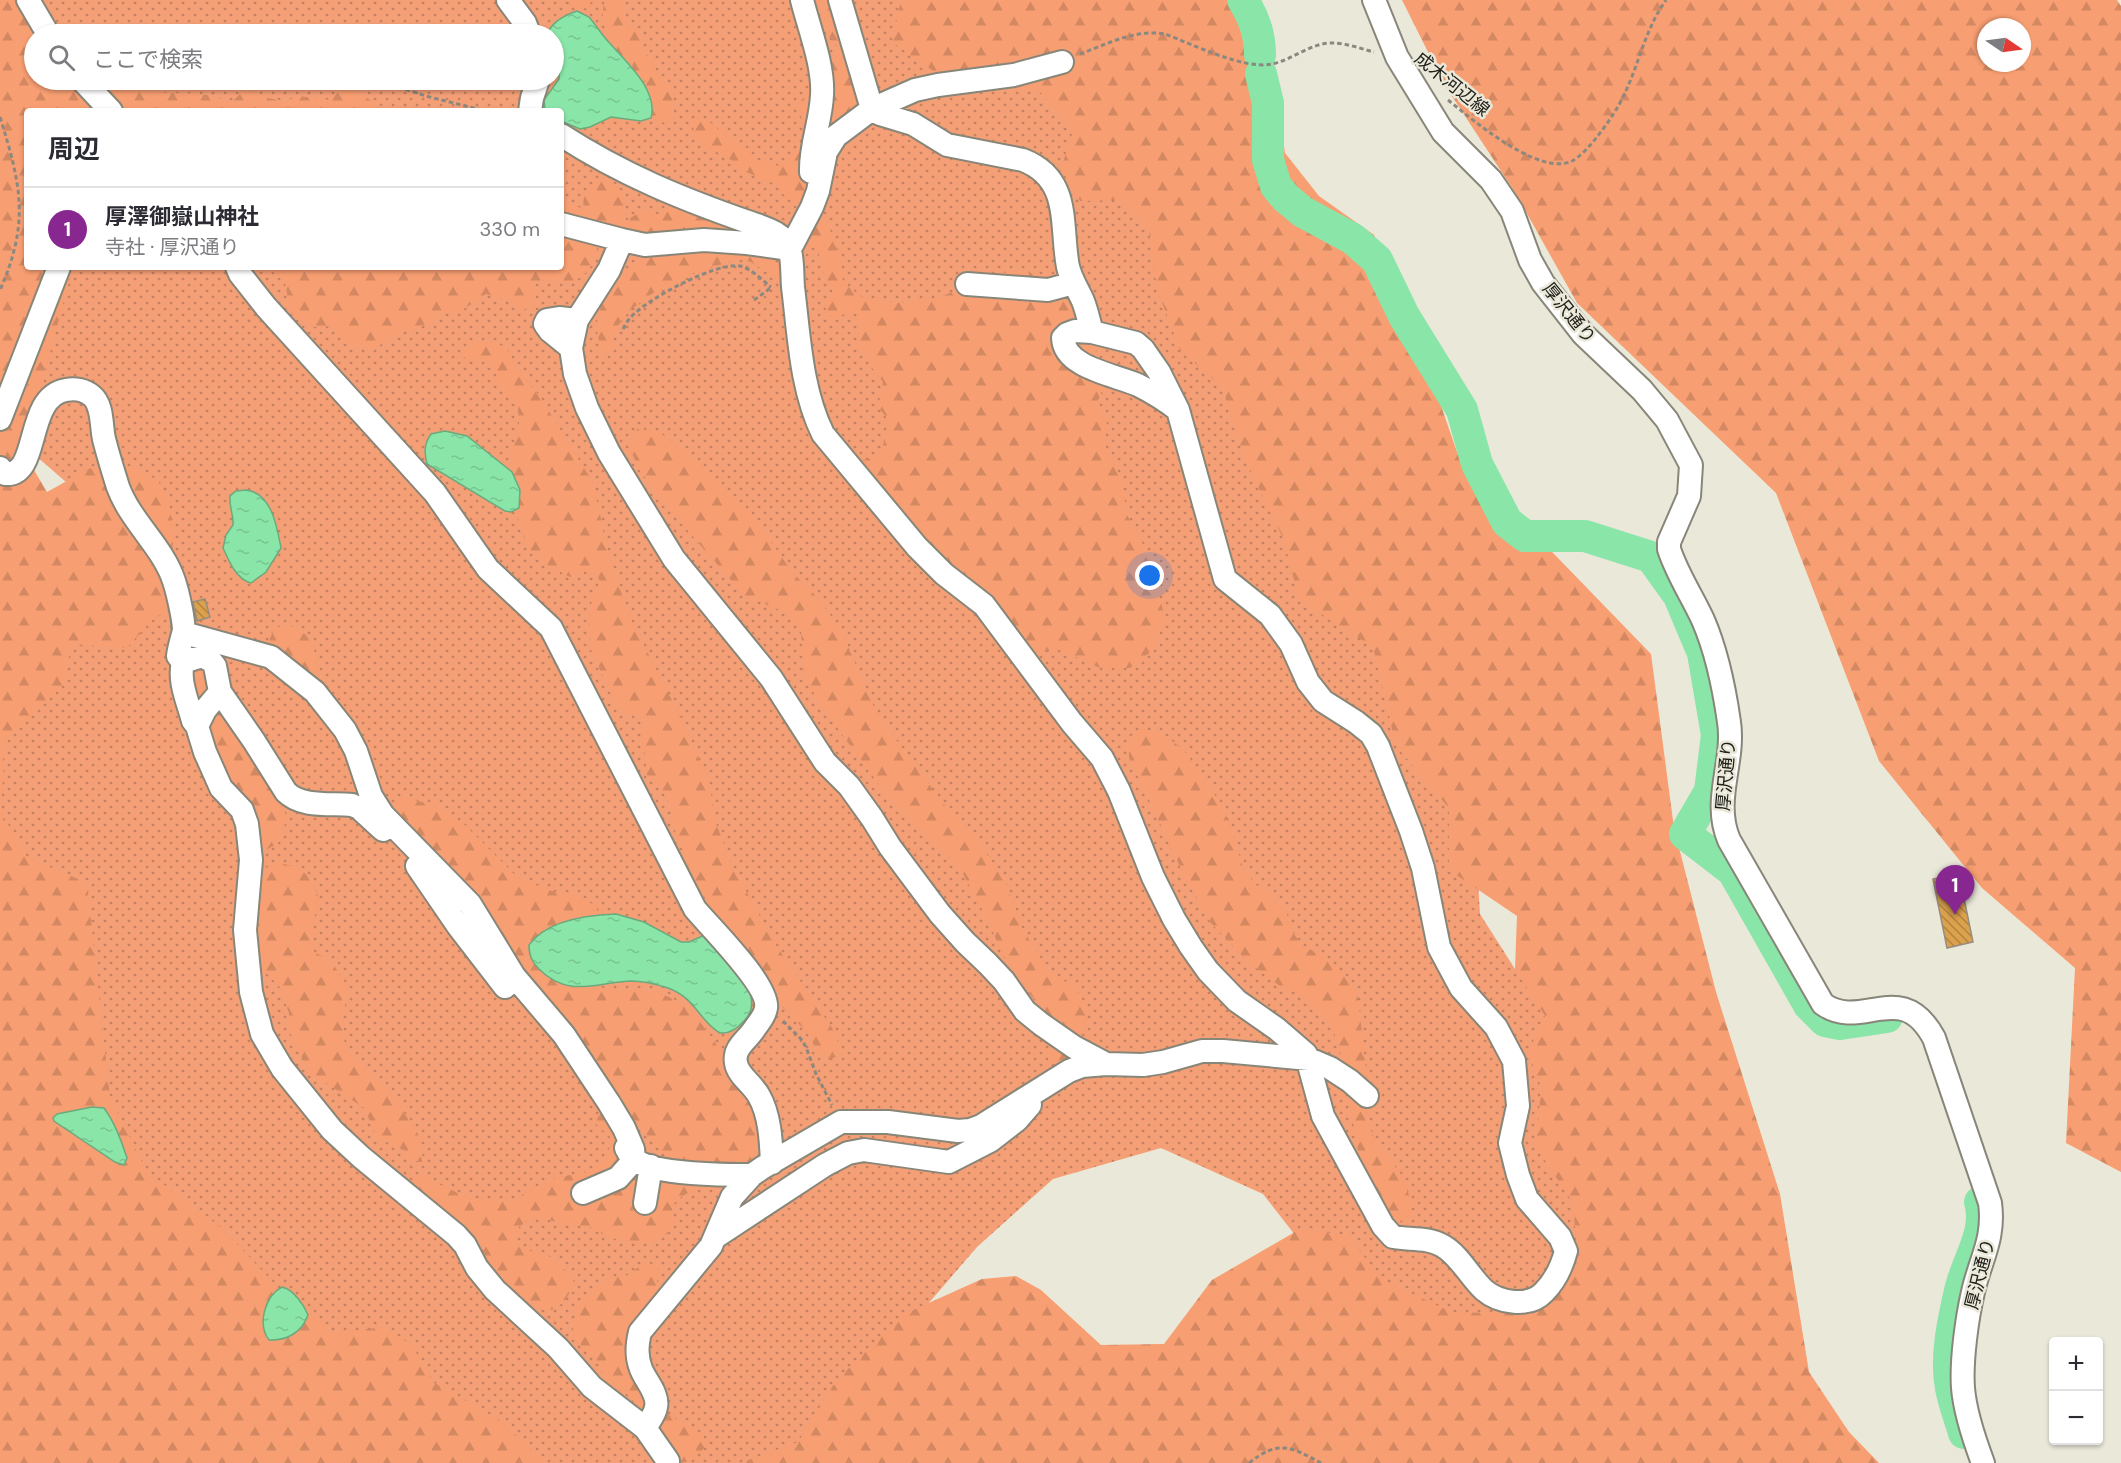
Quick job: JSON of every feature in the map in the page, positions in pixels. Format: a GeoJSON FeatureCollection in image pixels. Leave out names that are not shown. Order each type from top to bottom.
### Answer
{"type":"FeatureCollection","features":[{"type":"Feature","properties":{"kind":"street"},"geometry":{"type":"LineString","coordinates":[[28,0],[42,24]]}},
{"type":"Feature","properties":{"kind":"street"},"geometry":{"type":"LineString","coordinates":[[508,0],[525,24]]}},
{"type":"Feature","properties":{"kind":"street"},"geometry":{"type":"LineString","coordinates":[[802,0],[822,78],[822,95],[811,165],[812,207]]}},
{"type":"Feature","properties":{"kind":"street"},"geometry":{"type":"LineString","coordinates":[[840,0],[872,109],[880,114],[913,124],[946,145],[1023,159],[1042,170],[1054,186],[1062,205],[1069,268],[1092,332]]}},
{"type":"Feature","properties":{"kind":"street","name":"厚沢通り"},"geometry":{"type":"LineString","coordinates":[[1374,0],[1397,57],[1443,132],[1491,180],[1512,211],[1530,260],[1543,283],[1583,334],[1642,390],[1667,420],[1691,465],[1689,496],[1669,542],[1669,549],[1710,636],[1721,676],[1730,732],[1722,818],[1724,829],[1737,854],[1823,1004],[1837,1012],[1906,1009],[1928,1026],[1934,1038],[1990,1203],[1992,1216],[1988,1245],[1973,1290],[1963,1368],[1966,1407],[1983,1463]]}},
{"type":"Feature","properties":{"kind":"street"},"geometry":{"type":"LineString","coordinates":[[790,249],[818,191],[826,152],[836,136],[872,109],[915,90],[1014,75],[1062,62]]}},
{"type":"Feature","properties":{"kind":"street"},"geometry":{"type":"LineString","coordinates":[[91,90],[108,108]]}},
{"type":"Feature","properties":{"kind":"street"},"geometry":{"type":"LineString","coordinates":[[530,108],[535,90]]}},
{"type":"Feature","properties":{"kind":"street"},"geometry":{"type":"LineString","coordinates":[[564,137],[599,160],[673,195],[778,234],[790,249],[801,350],[815,418],[823,434],[917,547],[944,574],[984,605],[1072,723],[1102,758],[1119,791],[1174,920],[1208,971],[1237,1001],[1300,1046],[1309,1059],[1323,1116],[1375,1212],[1393,1237],[1424,1239],[1442,1245],[1485,1291],[1506,1301],[1526,1301],[1544,1293],[1561,1269],[1566,1251],[1560,1237],[1527,1198],[1518,1175],[1510,1143],[1518,1106],[1514,1062],[1496,1028],[1461,988],[1439,947],[1420,859],[1382,757],[1371,734],[1323,701],[1308,682],[1291,644],[1270,615],[1225,579],[1178,410],[1159,372],[1143,349],[1136,343],[1092,332],[1075,331],[1063,338],[1065,350],[1075,360],[1137,384],[1178,410]]}},
{"type":"Feature","properties":{"kind":"street"},"geometry":{"type":"LineString","coordinates":[[564,225],[645,244],[704,240],[790,249]]}},
{"type":"Feature","properties":{"kind":"street"},"geometry":{"type":"LineString","coordinates":[[622,240],[609,270],[578,320],[571,348],[575,374],[587,408],[609,453],[674,559],[771,678],[825,762],[849,786],[890,847],[940,914],[964,942],[1004,981],[1025,1011],[1074,1047],[1106,1064]]}},
{"type":"Feature","properties":{"kind":"street"},"geometry":{"type":"LineString","coordinates":[[0,419],[58,270]]}},
{"type":"Feature","properties":{"kind":"street"},"geometry":{"type":"LineString","coordinates":[[238,270],[266,308],[435,493],[488,569],[551,628],[695,909],[730,947],[766,1000],[766,1007],[753,1033],[739,1047],[735,1057],[740,1074],[750,1082],[760,1096],[766,1112],[772,1163]]}},
{"type":"Feature","properties":{"kind":"street"},"geometry":{"type":"LineString","coordinates":[[967,285],[1048,290],[1074,283]]}},
{"type":"Feature","properties":{"kind":"street"},"geometry":{"type":"LineString","coordinates":[[0,468],[5,474],[13,475],[20,471],[25,462],[39,415],[48,399],[61,391],[75,388],[94,397],[99,408],[104,439],[119,490],[131,514],[163,558],[173,578],[184,633],[179,643],[178,656],[183,662],[181,676],[193,721],[221,788],[242,810],[247,824],[251,860],[245,930],[251,992],[262,1034],[282,1068],[332,1130],[361,1157],[456,1235],[465,1245],[477,1268],[500,1294],[542,1332],[592,1387],[645,1428],[668,1461]]}},
{"type":"Feature","properties":{"kind":"street"},"geometry":{"type":"LineString","coordinates":[[184,633],[271,657],[315,692],[345,730],[356,751],[371,796],[402,848]]}},
{"type":"Feature","properties":{"kind":"street"},"geometry":{"type":"LineString","coordinates":[[183,662],[202,656],[212,661],[220,692],[292,799],[352,805],[359,808],[402,848],[426,877],[458,926],[511,994],[541,1019],[556,1037],[620,1131],[627,1150],[643,1163],[706,1174],[752,1175]]}},
{"type":"Feature","properties":{"kind":"street"},"geometry":{"type":"LineString","coordinates":[[197,726],[205,710],[220,692]]}},
{"type":"Feature","properties":{"kind":"street"},"geometry":{"type":"LineString","coordinates":[[383,815],[473,909],[514,976],[564,1035],[624,1128],[633,1149],[643,1163],[645,1203]]}},
{"type":"Feature","properties":{"kind":"street"},"geometry":{"type":"LineString","coordinates":[[645,1428],[654,1414],[657,1401],[641,1371],[637,1344],[640,1332],[668,1300],[717,1236],[732,1197],[752,1175],[841,1122],[888,1122],[958,1131],[970,1130],[981,1126],[1038,1088],[1082,1066],[1143,1065],[1202,1051],[1309,1059],[1330,1068],[1367,1096]]}},
{"type":"Feature","properties":{"kind":"street"},"geometry":{"type":"LineString","coordinates":[[717,1236],[825,1166],[857,1150],[943,1163],[955,1160],[990,1142],[1017,1120],[1037,1096],[1038,1088]]}},
{"type":"Feature","properties":{"kind":"street"},"geometry":{"type":"LineString","coordinates":[[583,1193],[618,1178],[643,1163]]}},
{"type":"Feature","properties":{"kind":"path","name":"成木河辺線"},"geometry":{"type":"LineString","coordinates":[[1443,96],[1490,133],[1536,159],[1552,164],[1571,162],[1584,152],[1623,97],[1646,38],[1666,0]]}},
{"type":"Feature","properties":{"kind":"path","name":"成木河辺線"},"geometry":{"type":"LineString","coordinates":[[1062,62],[1133,35],[1155,32],[1254,65],[1271,64],[1317,46],[1333,43],[1397,57]]}},
{"type":"Feature","properties":{"kind":"path"},"geometry":{"type":"LineString","coordinates":[[408,90],[473,108]]}},
{"type":"Feature","properties":{"kind":"path"},"geometry":{"type":"LineString","coordinates":[[0,117],[20,191],[20,225],[12,263],[0,290]]}},
{"type":"Feature","properties":{"kind":"path"},"geometry":{"type":"LineString","coordinates":[[623,329],[631,316],[657,299],[697,276],[717,269],[741,266],[771,287]]}},
{"type":"Feature","properties":{"kind":"path"},"geometry":{"type":"LineString","coordinates":[[766,1007],[801,1039],[841,1122]]}},
{"type":"Feature","properties":{"kind":"path"},"geometry":{"type":"LineString","coordinates":[[1249,1463],[1268,1449],[1280,1448],[1294,1450],[1321,1463]]}},
{"type":"Feature","properties":{"kind":"shaded area"},"geometry":{"type":"Polygon","coordinates":[[[18,0],[920,0],[949,82],[1040,91],[1102,119],[1472,782],[1480,914],[1515,969],[1580,1001],[1624,1249],[1574,1329],[1346,1300],[1263,1194],[1161,1148],[1053,1179],[977,1247],[866,1376],[830,1463],[467,1463],[272,1374],[93,1158],[0,859],[0,711],[82,496],[35,455],[32,270],[564,270],[564,108],[50,108],[50,90],[564,90],[564,24],[29,24],[18,0]]]}},
{"type":"Feature","properties":{"kind":"green space"},"geometry":{"type":"Polygon","coordinates":[[[0,0],[35,0],[47,24],[24,24],[24,90],[87,90],[103,108],[24,108],[24,270],[72,270],[40,390],[22,442],[31,465],[47,492],[94,466],[129,466],[158,480],[168,502],[174,530],[172,553],[181,593],[169,611],[154,618],[127,648],[71,644],[65,683],[5,741],[1,812],[27,857],[87,883],[110,1097],[147,1172],[223,1229],[287,1297],[336,1333],[384,1327],[412,1345],[433,1382],[501,1421],[544,1463],[0,1463],[0,0]]]}},
{"type":"Feature","properties":{"kind":"green space"},"geometry":{"type":"Polygon","coordinates":[[[568,0],[592,0],[588,8],[579,9],[569,4],[568,0]]]}},
{"type":"Feature","properties":{"kind":"green space"},"geometry":{"type":"Polygon","coordinates":[[[623,0],[626,10],[625,24],[641,36],[643,51],[653,60],[655,73],[668,82],[674,103],[674,114],[669,122],[662,123],[654,118],[650,112],[652,101],[644,93],[645,81],[634,77],[632,64],[614,54],[607,43],[604,30],[606,24],[602,13],[605,1],[623,0]]]}},
{"type":"Feature","properties":{"kind":"green space"},"geometry":{"type":"Polygon","coordinates":[[[814,0],[835,0],[863,101],[826,147],[825,72],[833,62],[839,48],[825,30],[822,21],[823,9],[814,0]]]}},
{"type":"Feature","properties":{"kind":"green space"},"geometry":{"type":"Polygon","coordinates":[[[901,0],[1242,0],[1274,77],[1285,153],[1319,196],[1374,235],[1410,316],[1458,455],[1651,654],[1674,828],[1716,992],[1780,1194],[1809,1372],[1849,1432],[1879,1463],[740,1463],[798,1442],[836,1381],[902,1315],[982,1279],[1016,1276],[1041,1290],[1101,1345],[1164,1344],[1212,1280],[1300,1229],[1348,1235],[1381,1279],[1451,1312],[1532,1314],[1578,1264],[1573,1203],[1536,1147],[1541,1087],[1528,1052],[1545,1016],[1515,969],[1517,916],[1449,870],[1449,808],[1396,746],[1373,647],[1299,600],[1284,540],[1243,455],[1223,388],[1180,350],[1157,289],[1149,229],[1121,200],[1080,201],[1061,169],[1073,131],[1040,92],[949,82],[892,42],[901,0]]]}},
{"type":"Feature","properties":{"kind":"green space"},"geometry":{"type":"Polygon","coordinates":[[[1402,0],[2117,0],[2121,6],[2121,1172],[2066,1143],[2075,968],[1982,888],[1879,761],[1776,493],[1577,303],[1516,194],[1444,84],[1402,0]]]}},
{"type":"Feature","properties":{"kind":"green space"},"geometry":{"type":"Polygon","coordinates":[[[814,77],[806,179],[807,200],[802,204],[784,195],[776,184],[742,169],[706,145],[693,133],[694,123],[699,119],[711,123],[732,141],[747,148],[755,159],[779,166],[801,144],[804,125],[796,106],[807,94],[814,77]]]}},
{"type":"Feature","properties":{"kind":"green space"},"geometry":{"type":"Polygon","coordinates":[[[112,90],[146,90],[203,94],[230,104],[240,94],[254,91],[267,98],[285,101],[299,96],[330,100],[341,90],[355,90],[376,104],[387,108],[134,108],[117,105],[107,94],[112,90]]]}},
{"type":"Feature","properties":{"kind":"green space"},"geometry":{"type":"Polygon","coordinates":[[[595,181],[613,182],[624,195],[623,222],[646,209],[659,215],[669,205],[741,229],[740,234],[595,238],[597,255],[584,275],[570,282],[542,280],[533,283],[536,294],[533,305],[522,311],[512,301],[486,294],[458,313],[440,313],[430,323],[397,334],[387,342],[368,350],[347,344],[333,326],[315,327],[296,317],[289,304],[285,283],[271,270],[564,270],[564,200],[583,209],[584,193],[595,181]]]}},
{"type":"Feature","properties":{"kind":"green space"},"geometry":{"type":"Polygon","coordinates":[[[822,217],[837,248],[843,283],[865,299],[897,303],[938,298],[985,275],[1019,271],[1051,276],[1079,294],[1095,316],[1097,345],[1092,375],[1104,387],[1095,407],[1107,420],[1105,445],[1122,481],[1127,515],[1148,553],[1165,618],[1153,650],[1130,668],[1100,668],[1061,650],[1035,652],[930,566],[835,432],[848,444],[859,461],[873,458],[882,448],[887,434],[886,417],[878,407],[883,382],[872,368],[871,354],[858,349],[860,328],[857,314],[845,314],[834,318],[825,312],[827,302],[833,292],[823,271],[817,248],[807,248],[803,241],[810,220],[822,217]]]}},
{"type":"Feature","properties":{"kind":"green space"},"geometry":{"type":"Polygon","coordinates":[[[684,248],[766,252],[785,272],[783,278],[776,279],[751,262],[738,259],[694,273],[673,286],[653,293],[629,311],[618,326],[609,352],[605,355],[601,352],[596,325],[601,305],[632,265],[657,251],[684,248]]]}},
{"type":"Feature","properties":{"kind":"green space"},"geometry":{"type":"Polygon","coordinates":[[[471,341],[490,342],[506,347],[517,370],[539,395],[592,481],[607,552],[620,586],[625,608],[680,716],[708,778],[717,826],[731,863],[774,942],[832,1028],[840,1046],[839,1055],[829,1060],[817,1051],[806,1030],[791,1018],[778,1001],[767,974],[734,942],[696,884],[674,828],[670,805],[662,789],[647,775],[642,733],[645,719],[640,714],[628,714],[616,705],[591,650],[589,622],[591,604],[600,581],[596,574],[587,571],[570,577],[549,566],[528,548],[509,491],[511,456],[519,426],[518,405],[500,388],[493,364],[480,359],[466,359],[460,352],[471,341]]]}},
{"type":"Feature","properties":{"kind":"green space"},"geometry":{"type":"Polygon","coordinates":[[[637,429],[658,431],[697,462],[752,514],[792,572],[818,598],[840,628],[877,714],[943,803],[978,841],[1004,879],[1022,928],[1048,970],[1075,988],[1085,1004],[1085,1023],[1067,1059],[1048,1062],[1051,1018],[1029,993],[1003,955],[962,872],[880,786],[804,678],[801,631],[784,612],[744,595],[682,524],[640,471],[628,445],[637,429]]]}},
{"type":"Feature","properties":{"kind":"green space"},"geometry":{"type":"Polygon","coordinates":[[[291,626],[306,635],[314,649],[318,664],[317,687],[345,744],[337,745],[317,711],[307,699],[284,689],[270,676],[266,653],[271,636],[275,627],[291,626]]]}},
{"type":"Feature","properties":{"kind":"green space"},"geometry":{"type":"Polygon","coordinates":[[[191,662],[203,662],[280,795],[285,824],[278,843],[266,850],[256,840],[260,824],[257,809],[240,800],[221,775],[189,691],[191,662]]]}},
{"type":"Feature","properties":{"kind":"green space"},"geometry":{"type":"Polygon","coordinates":[[[1143,729],[1159,732],[1182,748],[1208,782],[1231,825],[1242,865],[1255,884],[1271,895],[1287,914],[1294,934],[1303,946],[1326,958],[1346,978],[1358,996],[1366,1072],[1366,1118],[1375,1140],[1403,1177],[1409,1195],[1411,1214],[1395,1225],[1372,1187],[1359,1156],[1340,1050],[1331,1024],[1309,999],[1280,986],[1249,963],[1210,922],[1181,869],[1129,757],[1129,737],[1143,729]]]}},
{"type":"Feature","properties":{"kind":"green space"},"geometry":{"type":"Polygon","coordinates":[[[401,796],[436,806],[465,825],[517,877],[548,890],[576,896],[597,906],[602,919],[574,982],[614,990],[656,991],[688,1006],[713,1039],[755,1108],[761,1134],[755,1161],[734,1167],[700,1168],[668,1159],[615,1098],[390,807],[401,796]]]}},
{"type":"Feature","properties":{"kind":"green space"},"geometry":{"type":"Polygon","coordinates":[[[275,862],[299,869],[308,877],[316,891],[320,900],[313,921],[312,950],[333,964],[348,987],[343,1017],[345,1051],[402,1108],[418,1134],[422,1147],[422,1162],[412,1161],[405,1151],[377,1137],[364,1108],[309,1072],[289,1031],[289,1013],[279,986],[262,969],[253,953],[260,872],[275,862]]]}},
{"type":"Feature","properties":{"kind":"green space"},"geometry":{"type":"Polygon","coordinates":[[[602,1112],[626,1125],[644,1149],[640,1165],[697,1182],[694,1190],[674,1204],[673,1228],[666,1235],[649,1243],[609,1238],[590,1227],[568,1225],[545,1219],[529,1219],[519,1227],[517,1239],[522,1249],[552,1258],[563,1267],[574,1282],[567,1298],[557,1307],[547,1310],[535,1308],[512,1295],[501,1285],[489,1270],[482,1245],[476,1236],[439,1209],[413,1182],[420,1175],[462,1195],[490,1201],[511,1202],[536,1186],[547,1184],[555,1178],[587,1172],[604,1161],[611,1144],[609,1134],[598,1128],[595,1120],[602,1112]]]}},
{"type":"Feature","properties":{"kind":"green space"},"geometry":{"type":"Polygon","coordinates":[[[646,1261],[658,1268],[657,1294],[634,1334],[665,1413],[704,1435],[704,1448],[692,1459],[682,1463],[677,1463],[662,1434],[627,1394],[608,1382],[596,1360],[571,1335],[578,1306],[592,1289],[613,1277],[628,1275],[646,1261]]]}},
{"type":"Feature","properties":{"kind":"water"},"geometry":{"type":"Polygon","coordinates":[[[577,11],[589,17],[630,65],[650,96],[651,118],[641,121],[611,117],[580,129],[564,122],[564,108],[545,108],[544,100],[551,90],[564,90],[564,24],[554,24],[577,11]]]}},
{"type":"Feature","properties":{"kind":"water"},"geometry":{"type":"Polygon","coordinates":[[[445,431],[467,436],[512,472],[520,490],[519,508],[511,512],[505,511],[427,464],[425,448],[427,441],[431,434],[445,431]]]}},
{"type":"Feature","properties":{"kind":"water"},"geometry":{"type":"Polygon","coordinates":[[[246,490],[262,497],[272,512],[281,548],[266,572],[251,583],[237,574],[223,548],[226,535],[233,525],[230,496],[236,491],[246,490]]]}},
{"type":"Feature","properties":{"kind":"water"},"geometry":{"type":"Polygon","coordinates":[[[616,914],[644,922],[681,942],[689,942],[705,935],[732,964],[748,987],[751,1011],[744,1021],[727,1033],[720,1033],[691,1003],[668,988],[631,981],[584,987],[561,984],[539,969],[533,961],[529,945],[546,930],[569,920],[616,914]]]}},
{"type":"Feature","properties":{"kind":"water"},"geometry":{"type":"Polygon","coordinates":[[[92,1107],[104,1108],[111,1120],[127,1158],[124,1165],[115,1162],[54,1121],[53,1118],[57,1114],[92,1107]]]}},
{"type":"Feature","properties":{"kind":"water"},"geometry":{"type":"Polygon","coordinates":[[[282,1287],[294,1294],[308,1315],[298,1331],[282,1339],[269,1340],[265,1333],[263,1319],[271,1297],[282,1287]]]}},
{"type":"Feature","properties":{"kind":"building"},"geometry":{"type":"Polygon","coordinates":[[[205,599],[210,617],[197,621],[193,602],[205,599]]]}},
{"type":"Feature","properties":{"kind":"building"},"geometry":{"type":"Polygon","coordinates":[[[1959,874],[1973,942],[1947,948],[1933,879],[1959,874]]]}},
{"type":"Feature","properties":{"kind":"waterway"},"geometry":{"type":"LineString","coordinates":[[1243,0],[1256,26],[1260,55]]}},
{"type":"Feature","properties":{"kind":"waterway"},"geometry":{"type":"LineString","coordinates":[[1261,74],[1268,103],[1268,160],[1276,186],[1303,212],[1353,239],[1377,260],[1404,316],[1462,410],[1477,464],[1507,522],[1525,536],[1585,536],[1651,557],[1679,596],[1703,653],[1717,735],[1710,791],[1685,834],[1733,871],[1809,1005],[1825,1021],[1840,1024],[1887,1017]]}},
{"type":"Feature","properties":{"kind":"waterway"},"geometry":{"type":"LineString","coordinates":[[1964,1433],[1951,1388],[1949,1352],[1960,1291],[1982,1224],[1980,1202]]}},
{"type":"Feature","properties":{"kind":"place","name":"厚澤御嶽山神社"},"geometry":{"type":"Point","coordinates":[1955,915]}}]}
